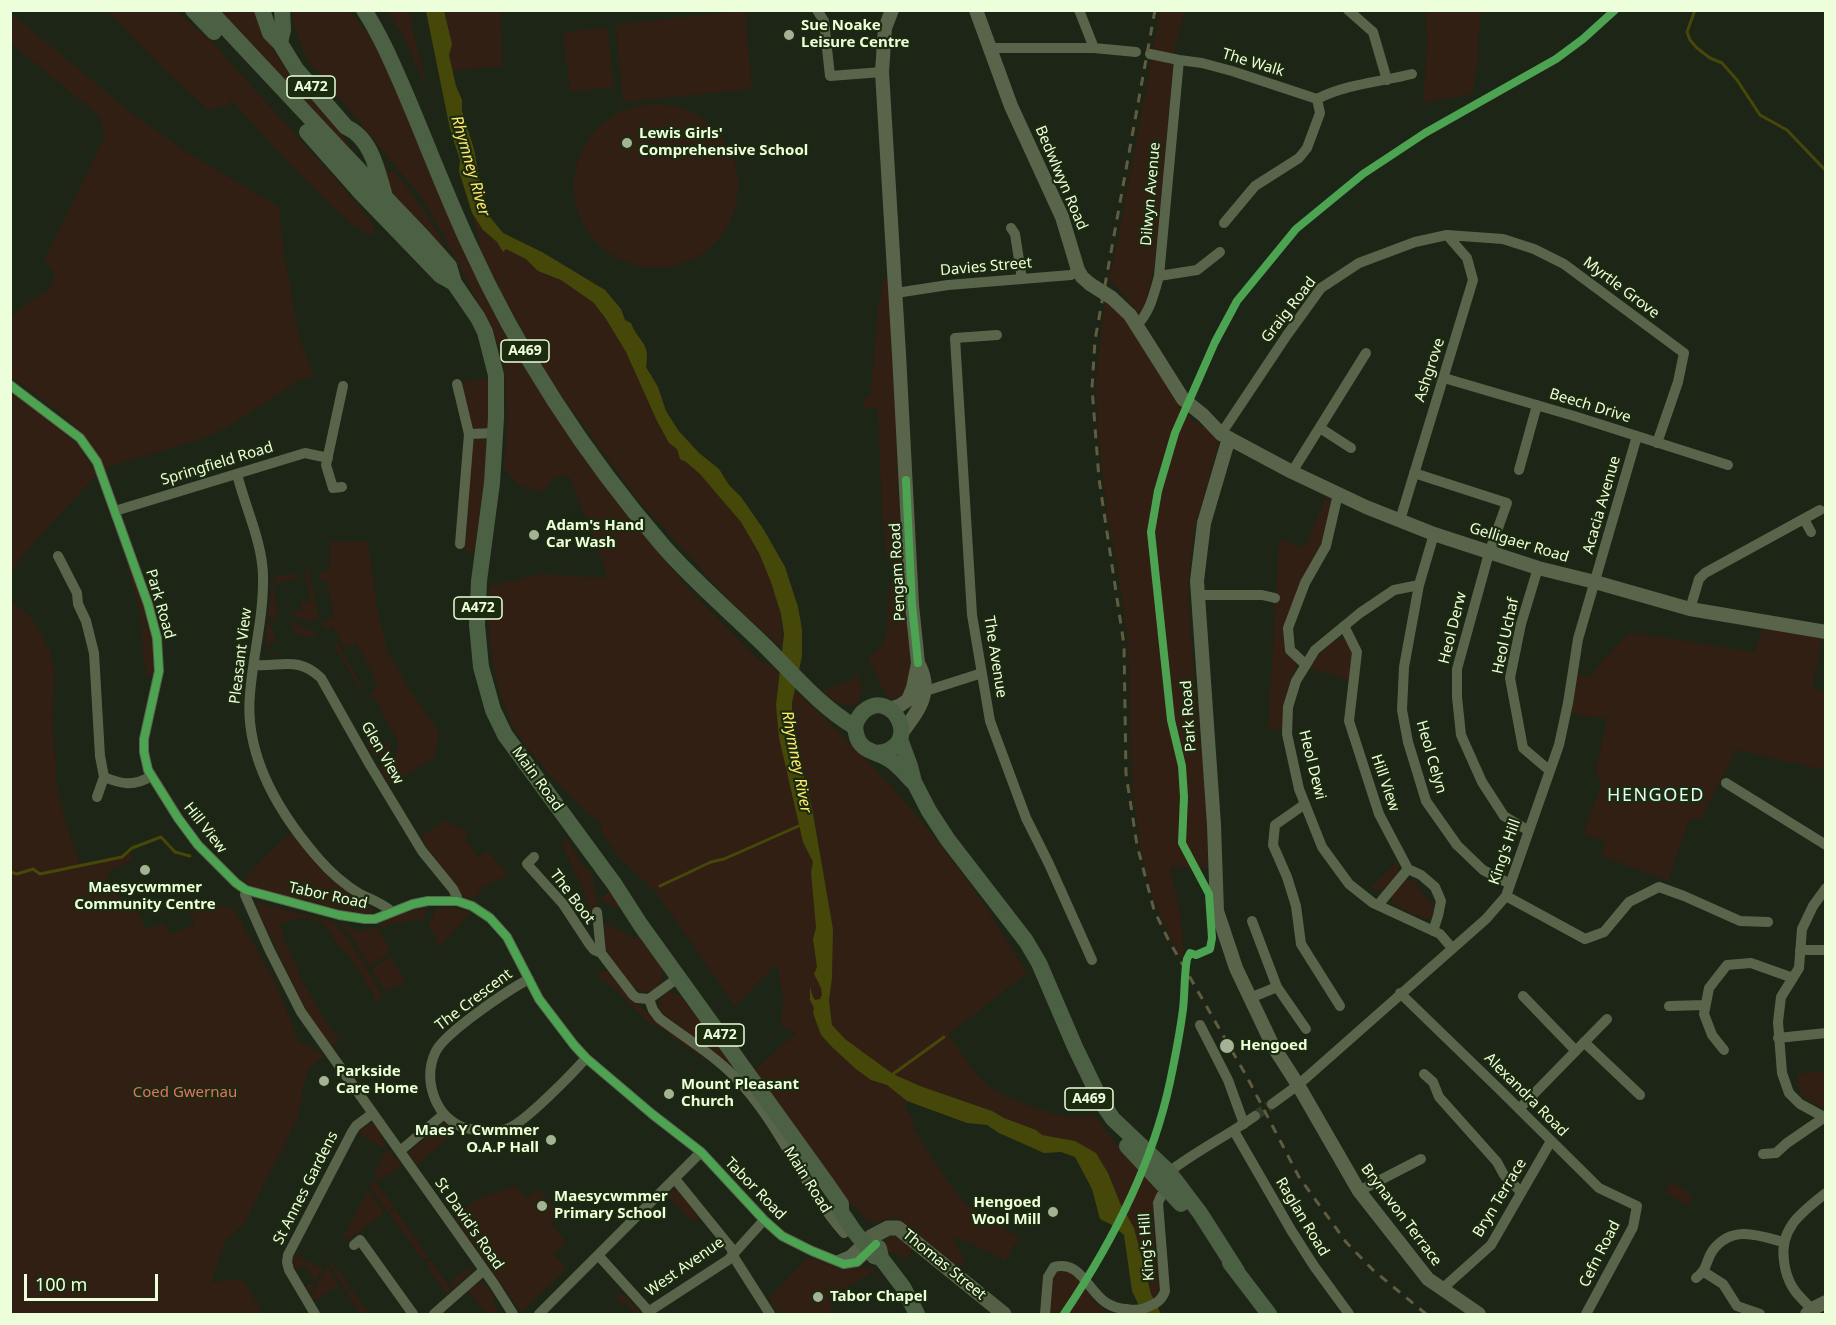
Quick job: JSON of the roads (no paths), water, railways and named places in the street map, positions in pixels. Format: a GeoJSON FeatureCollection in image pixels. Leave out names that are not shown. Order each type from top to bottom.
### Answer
{"type":"FeatureCollection","features":[{"type":"Feature","properties":{"kind":"main road"},"geometry":{"type":"LineString","coordinates":[[193,10],[354,184]]}},
{"type":"Feature","properties":{"kind":"main road"},"geometry":{"type":"LineString","coordinates":[[209,10],[385,198]]}},
{"type":"Feature","properties":{"kind":"main road","name":"A472"},"geometry":{"type":"LineString","coordinates":[[262,10],[270,33],[280,43],[296,69],[346,127],[354,150],[354,184],[440,275],[454,283]]}},
{"type":"Feature","properties":{"kind":"main road"},"geometry":{"type":"LineString","coordinates":[[280,43],[283,30],[282,10]]}},
{"type":"Feature","properties":{"kind":"main road","name":"A469"},"geometry":{"type":"LineString","coordinates":[[364,10],[384,45],[467,241],[496,302],[564,414],[594,458],[665,548],[807,688],[843,720],[855,727],[858,742],[863,747],[893,763],[914,782]]}},
{"type":"Feature","properties":{"kind":"main road","name":"A472"},"geometry":{"type":"LineString","coordinates":[[346,127],[355,131],[370,152],[385,198],[449,266],[454,283]]}},
{"type":"Feature","properties":{"kind":"main road","name":"Main Road"},"geometry":{"type":"LineString","coordinates":[[454,283],[478,318],[492,353],[496,375],[492,483],[479,581],[477,625],[481,667],[493,710],[505,735],[615,885],[832,1201],[848,1206],[903,1287],[917,1314]]}},
{"type":"Feature","properties":{"kind":"main road"},"geometry":{"type":"LineString","coordinates":[[855,727],[862,713],[869,708],[876,706],[889,709]]}},
{"type":"Feature","properties":{"kind":"main road","name":"A469"},"geometry":{"type":"LineString","coordinates":[[889,709],[899,718],[902,725],[901,737],[914,782],[948,840],[990,894],[1007,923],[1062,1038],[1079,1081],[1095,1110],[1168,1181],[1269,1314]]}},
{"type":"Feature","properties":{"kind":"main road"},"geometry":{"type":"LineString","coordinates":[[876,753],[884,753],[896,745],[901,737]]}},
{"type":"Feature","properties":{"kind":"main road","name":"Thomas Street"},"geometry":{"type":"LineString","coordinates":[[874,1244],[893,1227],[905,1233],[1004,1314]]}},
{"type":"Feature","properties":{"kind":"street"},"geometry":{"type":"LineString","coordinates":[[817,10],[824,21],[830,76],[882,72]]}},
{"type":"Feature","properties":{"kind":"street","name":"Pengam Road"},"geometry":{"type":"LineString","coordinates":[[892,10],[885,28],[882,72],[912,605],[918,663],[918,691],[925,696],[901,737]]}},
{"type":"Feature","properties":{"kind":"street","name":"Bedwlwyn Road"},"geometry":{"type":"LineString","coordinates":[[976,10],[1011,106],[1062,217],[1082,278],[1112,298],[1133,320],[1183,399],[1225,436]]}},
{"type":"Feature","properties":{"kind":"street"},"geometry":{"type":"LineString","coordinates":[[1079,10],[1094,48]]}},
{"type":"Feature","properties":{"kind":"street"},"geometry":{"type":"LineString","coordinates":[[1348,10],[1373,32],[1387,80]]}},
{"type":"Feature","properties":{"kind":"street"},"geometry":{"type":"LineString","coordinates":[[991,48],[1094,48],[1136,52]]}},
{"type":"Feature","properties":{"kind":"street","name":"The Walk"},"geometry":{"type":"LineString","coordinates":[[1150,54],[1232,71],[1317,99]]}},
{"type":"Feature","properties":{"kind":"street","name":"Dilwyn Avenue"},"geometry":{"type":"LineString","coordinates":[[1133,320],[1145,317],[1159,276],[1179,60]]}},
{"type":"Feature","properties":{"kind":"street"},"geometry":{"type":"LineString","coordinates":[[1224,223],[1255,186],[1299,158],[1307,148],[1320,113],[1317,99],[1339,90],[1412,74]]}},
{"type":"Feature","properties":{"kind":"street"},"geometry":{"type":"LineString","coordinates":[[1011,228],[1015,234],[1022,279]]}},
{"type":"Feature","properties":{"kind":"street","name":"Ashgrove"},"geometry":{"type":"LineString","coordinates":[[1400,520],[1473,280],[1467,258],[1447,235]]}},
{"type":"Feature","properties":{"kind":"street","name":"Graig Road"},"geometry":{"type":"LineString","coordinates":[[1225,436],[1267,363],[1321,288],[1359,263],[1414,242],[1447,235]]}},
{"type":"Feature","properties":{"kind":"street","name":"Myrtle Grove"},"geometry":{"type":"LineString","coordinates":[[1447,235],[1503,239],[1534,249],[1564,264],[1684,353],[1678,382],[1657,442]]}},
{"type":"Feature","properties":{"kind":"street"},"geometry":{"type":"LineString","coordinates":[[1159,276],[1197,270],[1220,252]]}},
{"type":"Feature","properties":{"kind":"street","name":"Davies Street"},"geometry":{"type":"LineString","coordinates":[[896,293],[948,285],[1071,275],[1078,270]]}},
{"type":"Feature","properties":{"kind":"street","name":"The Avenue"},"geometry":{"type":"LineString","coordinates":[[996,335],[955,338],[972,615],[990,721],[1026,818],[1092,960]]}},
{"type":"Feature","properties":{"kind":"street"},"geometry":{"type":"LineString","coordinates":[[1292,472],[1366,353]]}},
{"type":"Feature","properties":{"kind":"street","name":"Beech Drive"},"geometry":{"type":"LineString","coordinates":[[1444,378],[1728,465]]}},
{"type":"Feature","properties":{"kind":"street"},"geometry":{"type":"LineString","coordinates":[[457,384],[469,434],[460,544]]}},
{"type":"Feature","properties":{"kind":"street","name":"Park Road"},"geometry":{"type":"LineString","coordinates":[[10,385],[80,438],[97,462],[115,511],[148,604],[157,638],[159,671],[144,740],[146,763],[151,776]]}},
{"type":"Feature","properties":{"kind":"street"},"geometry":{"type":"LineString","coordinates":[[342,487],[336,489],[331,485],[326,470],[343,386]]}},
{"type":"Feature","properties":{"kind":"street"},"geometry":{"type":"LineString","coordinates":[[1519,470],[1537,405]]}},
{"type":"Feature","properties":{"kind":"street"},"geometry":{"type":"LineString","coordinates":[[1320,428],[1351,448]]}},
{"type":"Feature","properties":{"kind":"street"},"geometry":{"type":"LineString","coordinates":[[469,434],[495,433]]}},
{"type":"Feature","properties":{"kind":"street","name":"Gelligaer Road"},"geometry":{"type":"LineString","coordinates":[[1225,436],[1338,494],[1434,534],[1489,553],[1690,609],[1826,632]]}},
{"type":"Feature","properties":{"kind":"street","name":"Park Road"},"geometry":{"type":"LineString","coordinates":[[1225,436],[1204,523],[1197,581],[1214,825],[1217,911],[1236,968],[1273,1046],[1298,1085]]}},
{"type":"Feature","properties":{"kind":"street","name":"Acacia Avenue"},"geometry":{"type":"LineString","coordinates":[[1595,582],[1637,436]]}},
{"type":"Feature","properties":{"kind":"street","name":"Springfield Road"},"geometry":{"type":"LineString","coordinates":[[115,511],[305,453],[328,458]]}},
{"type":"Feature","properties":{"kind":"street","name":"Heol Derw"},"geometry":{"type":"LineString","coordinates":[[1414,473],[1507,503],[1489,553],[1457,669],[1457,697],[1461,735],[1482,782],[1504,816],[1529,831]]}},
{"type":"Feature","properties":{"kind":"street","name":"Pleasant View"},"geometry":{"type":"LineString","coordinates":[[237,474],[254,528],[263,573],[260,624],[250,694],[250,727],[260,764],[277,802],[320,860],[357,892],[392,912]]}},
{"type":"Feature","properties":{"kind":"street"},"geometry":{"type":"LineString","coordinates":[[1306,665],[1290,650],[1288,628],[1305,583],[1326,546],[1338,494]]}},
{"type":"Feature","properties":{"kind":"street"},"geometry":{"type":"LineString","coordinates":[[1690,609],[1699,579],[1705,573],[1820,510]]}},
{"type":"Feature","properties":{"kind":"street"},"geometry":{"type":"LineString","coordinates":[[1804,519],[1811,532]]}},
{"type":"Feature","properties":{"kind":"street","name":"Heol Celyn"},"geometry":{"type":"LineString","coordinates":[[1434,534],[1419,585],[1404,667],[1402,710],[1408,742],[1426,801],[1457,845],[1483,870],[1510,884]]}},
{"type":"Feature","properties":{"kind":"street"},"geometry":{"type":"LineString","coordinates":[[58,556],[77,593],[78,604],[86,621],[94,653],[100,756],[104,777],[97,797]]}},
{"type":"Feature","properties":{"kind":"street","name":"Heol Uchaf"},"geometry":{"type":"LineString","coordinates":[[1538,568],[1521,624],[1510,678],[1523,748],[1550,771]]}},
{"type":"Feature","properties":{"kind":"street","name":"King's Hill"},"geometry":{"type":"LineString","coordinates":[[1272,1104],[1298,1085],[1485,919],[1506,896],[1559,745],[1578,639],[1595,582]]}},
{"type":"Feature","properties":{"kind":"street","name":"Heol Dewi"},"geometry":{"type":"LineString","coordinates":[[1419,585],[1394,590],[1360,613],[1315,650],[1296,681],[1288,707],[1287,734],[1299,789],[1322,847],[1342,875],[1349,884],[1378,904],[1440,934],[1452,948]]}},
{"type":"Feature","properties":{"kind":"street"},"geometry":{"type":"LineString","coordinates":[[1197,595],[1262,595],[1275,598]]}},
{"type":"Feature","properties":{"kind":"street","name":"Hill View"},"geometry":{"type":"LineString","coordinates":[[1344,626],[1357,652],[1349,721],[1378,814],[1408,869],[1421,875],[1435,887],[1441,901],[1433,931]]}},
{"type":"Feature","properties":{"kind":"street","name":"Glen View"},"geometry":{"type":"LineString","coordinates":[[254,664],[296,663],[314,671],[326,685],[370,765],[422,851],[456,893],[457,901]]}},
{"type":"Feature","properties":{"kind":"street"},"geometry":{"type":"LineString","coordinates":[[889,709],[899,706],[918,691],[932,689],[982,673]]}},
{"type":"Feature","properties":{"kind":"street"},"geometry":{"type":"LineString","coordinates":[[104,777],[132,784],[151,776]]}},
{"type":"Feature","properties":{"kind":"street","name":"Hill View"},"geometry":{"type":"LineString","coordinates":[[151,776],[198,845],[246,890]]}},
{"type":"Feature","properties":{"kind":"street"},"geometry":{"type":"LineString","coordinates":[[1726,783],[1826,845]]}},
{"type":"Feature","properties":{"kind":"street"},"geometry":{"type":"LineString","coordinates":[[1305,804],[1275,825],[1273,845],[1287,877],[1296,906],[1301,944],[1340,1006]]}},
{"type":"Feature","properties":{"kind":"street","name":"The Boot"},"geometry":{"type":"LineString","coordinates":[[534,857],[527,864],[563,904],[594,950],[601,953]]}},
{"type":"Feature","properties":{"kind":"street"},"geometry":{"type":"LineString","coordinates":[[1378,904],[1408,869]]}},
{"type":"Feature","properties":{"kind":"street"},"geometry":{"type":"LineString","coordinates":[[1506,896],[1585,939],[1604,932],[1629,902],[1659,887],[1740,921],[1768,922]]}},
{"type":"Feature","properties":{"kind":"street"},"geometry":{"type":"LineString","coordinates":[[1763,1154],[1776,1153],[1825,1118],[1800,1104],[1788,1093],[1782,1073],[1778,1022],[1782,997],[1799,968],[1802,929],[1826,888]]}},
{"type":"Feature","properties":{"kind":"street"},"geometry":{"type":"LineString","coordinates":[[246,890],[245,895],[269,949],[301,1012],[400,1151],[444,1114],[460,1126],[471,1130],[494,1131],[509,1128],[531,1112],[586,1058]]}},
{"type":"Feature","properties":{"kind":"street","name":"Tabor Road"},"geometry":{"type":"LineString","coordinates":[[246,890],[353,918],[372,919],[428,901],[457,901],[472,906],[490,918],[507,937],[547,1010],[586,1058],[701,1152],[764,1220],[782,1236],[844,1264],[857,1262],[874,1244]]}},
{"type":"Feature","properties":{"kind":"street"},"geometry":{"type":"LineString","coordinates":[[597,912],[601,953],[633,995],[637,998],[649,999],[679,977]]}},
{"type":"Feature","properties":{"kind":"street"},"geometry":{"type":"LineString","coordinates":[[1252,921],[1277,987],[1306,1029]]}},
{"type":"Feature","properties":{"kind":"street"},"geometry":{"type":"LineString","coordinates":[[1800,950],[1826,950]]}},
{"type":"Feature","properties":{"kind":"street"},"geometry":{"type":"LineString","coordinates":[[1724,1050],[1712,1035],[1704,1014],[1709,988],[1727,965],[1751,963],[1793,978]]}},
{"type":"Feature","properties":{"kind":"street","name":"The Crescent"},"geometry":{"type":"LineString","coordinates":[[444,1114],[433,1095],[431,1079],[431,1067],[441,1043],[455,1029],[529,978]]}},
{"type":"Feature","properties":{"kind":"street"},"geometry":{"type":"LineString","coordinates":[[1250,998],[1277,987]]}},
{"type":"Feature","properties":{"kind":"street","name":"Alexandra Road"},"geometry":{"type":"LineString","coordinates":[[1400,993],[1599,1188],[1637,1206]]}},
{"type":"Feature","properties":{"kind":"street"},"geometry":{"type":"LineString","coordinates":[[1523,996],[1576,1051]]}},
{"type":"Feature","properties":{"kind":"street","name":"Main Road"},"geometry":{"type":"LineString","coordinates":[[649,999],[659,1018],[737,1079],[793,1156],[832,1201],[844,1233]]}},
{"type":"Feature","properties":{"kind":"street"},"geometry":{"type":"LineString","coordinates":[[1669,1006],[1705,1005]]}},
{"type":"Feature","properties":{"kind":"street"},"geometry":{"type":"LineString","coordinates":[[1519,1109],[1607,1018]]}},
{"type":"Feature","properties":{"kind":"street"},"geometry":{"type":"LineString","coordinates":[[1200,1025],[1228,1080],[1244,1124]]}},
{"type":"Feature","properties":{"kind":"street"},"geometry":{"type":"LineString","coordinates":[[1778,1038],[1826,1033]]}},
{"type":"Feature","properties":{"kind":"street"},"geometry":{"type":"LineString","coordinates":[[1584,1042],[1640,1095]]}},
{"type":"Feature","properties":{"kind":"street"},"geometry":{"type":"LineString","coordinates":[[1424,1074],[1432,1082],[1439,1097],[1497,1161],[1504,1175],[1521,1191]]}},
{"type":"Feature","properties":{"kind":"street","name":"Brynavon Terrace"},"geometry":{"type":"LineString","coordinates":[[1298,1085],[1359,1191],[1428,1279],[1479,1314]]}},
{"type":"Feature","properties":{"kind":"street","name":"St Annes Gardens"},"geometry":{"type":"LineString","coordinates":[[315,1314],[289,1270],[288,1255],[352,1132],[373,1113]]}},
{"type":"Feature","properties":{"kind":"street"},"geometry":{"type":"LineString","coordinates":[[1168,1181],[1195,1153],[1255,1116]]}},
{"type":"Feature","properties":{"kind":"street","name":"Raglan Road"},"geometry":{"type":"LineString","coordinates":[[1234,1131],[1291,1230],[1349,1314]]}},
{"type":"Feature","properties":{"kind":"street","name":"Bryn Terrace"},"geometry":{"type":"LineString","coordinates":[[1442,1289],[1491,1245],[1551,1141]]}},
{"type":"Feature","properties":{"kind":"street","name":"St David's Road"},"geometry":{"type":"LineString","coordinates":[[400,1151],[513,1314]]}},
{"type":"Feature","properties":{"kind":"street"},"geometry":{"type":"LineString","coordinates":[[539,1314],[701,1152]]}},
{"type":"Feature","properties":{"kind":"street"},"geometry":{"type":"LineString","coordinates":[[1359,1191],[1421,1159]]}},
{"type":"Feature","properties":{"kind":"street"},"geometry":{"type":"LineString","coordinates":[[675,1179],[725,1240],[770,1314]]}},
{"type":"Feature","properties":{"kind":"street","name":"King's Hill"},"geometry":{"type":"LineString","coordinates":[[1045,1314],[1048,1277],[1054,1267],[1062,1265],[1071,1267],[1083,1276],[1104,1301],[1118,1309],[1138,1311],[1158,1303],[1165,1291],[1158,1203],[1168,1181]]}},
{"type":"Feature","properties":{"kind":"street"},"geometry":{"type":"LineString","coordinates":[[1826,1192],[1802,1212],[1792,1224],[1783,1242],[1788,1278],[1793,1289],[1810,1312],[1826,1302]]}},
{"type":"Feature","properties":{"kind":"street","name":"Cefn Road"},"geometry":{"type":"LineString","coordinates":[[1586,1314],[1633,1227],[1637,1206]]}},
{"type":"Feature","properties":{"kind":"street","name":"West Avenue"},"geometry":{"type":"LineString","coordinates":[[649,1313],[728,1260],[764,1220]]}},
{"type":"Feature","properties":{"kind":"street"},"geometry":{"type":"LineString","coordinates":[[1760,1314],[1737,1305],[1723,1284],[1700,1275],[1712,1251],[1726,1237],[1750,1233],[1783,1242]]}},
{"type":"Feature","properties":{"kind":"street"},"geometry":{"type":"LineString","coordinates":[[354,1245],[360,1240],[413,1314]]}},
{"type":"Feature","properties":{"kind":"street"},"geometry":{"type":"LineString","coordinates":[[598,1255],[649,1313]]}},
{"type":"Feature","properties":{"kind":"street"},"geometry":{"type":"LineString","coordinates":[[434,1314],[484,1270]]}},
{"type":"Feature","properties":{"kind":"water","name":"Rhymney River"},"geometry":{"type":"Polygon","coordinates":[[[426,11],[444,11],[452,44],[449,55],[456,86],[462,100],[462,111],[474,149],[484,204],[490,217],[503,233],[542,252],[605,290],[621,309],[625,320],[631,323],[645,347],[646,367],[658,387],[666,411],[678,430],[699,453],[719,469],[729,485],[741,497],[764,530],[785,567],[798,607],[802,629],[802,656],[792,703],[792,729],[812,808],[833,929],[829,1001],[832,1025],[845,1039],[893,1074],[992,1111],[1036,1130],[1042,1135],[1075,1141],[1096,1153],[1134,1228],[1151,1294],[1161,1314],[1143,1314],[1132,1291],[1124,1235],[1100,1219],[1092,1189],[1075,1157],[1061,1152],[1044,1153],[999,1133],[987,1125],[967,1123],[907,1101],[887,1085],[871,1080],[856,1069],[821,1035],[810,1000],[810,987],[815,1000],[820,999],[822,995],[814,974],[817,967],[813,939],[816,928],[811,872],[813,862],[803,842],[779,738],[776,705],[784,634],[781,614],[771,582],[759,553],[741,522],[700,474],[680,459],[677,449],[669,443],[626,352],[594,303],[561,280],[538,271],[526,259],[506,249],[503,252],[497,242],[483,230],[472,213],[459,171],[460,160],[450,129],[426,11]]]}},
{"type":"Feature","properties":{"kind":"waterway"},"geometry":{"type":"LineString","coordinates":[[1695,10],[1687,32],[1690,40],[1710,58],[1722,63],[1737,80],[1760,115],[1787,130],[1826,171]]}},
{"type":"Feature","properties":{"kind":"waterway"},"geometry":{"type":"LineString","coordinates":[[660,886],[801,825]]}},
{"type":"Feature","properties":{"kind":"waterway"},"geometry":{"type":"LineString","coordinates":[[10,872],[17,874],[33,869],[40,874],[122,857],[132,848],[161,837],[175,852],[190,856]]}},
{"type":"Feature","properties":{"kind":"waterway"},"geometry":{"type":"LineString","coordinates":[[893,1074],[944,1037]]}},
{"type":"Feature","properties":{"kind":"tunnel"},"geometry":{"type":"LineString","coordinates":[[1255,1116],[1272,1104]]}},
{"type":"Feature","properties":{"kind":"railway"},"geometry":{"type":"LineString","coordinates":[[1155,10],[1095,340],[1092,388],[1099,479],[1124,645],[1126,774],[1137,845],[1154,910],[1168,939],[1247,1077],[1299,1177],[1346,1242],[1373,1270],[1426,1314]]}},
{"type":"Feature","properties":{"kind":"place","name":"Sue Noake Leisure Centre"},"geometry":{"type":"Point","coordinates":[789,35]}},
{"type":"Feature","properties":{"kind":"place","name":"Lewis Girls' Comprehensive School"},"geometry":{"type":"Point","coordinates":[627,143]}},
{"type":"Feature","properties":{"kind":"place","name":"Adam's Hand Car Wash"},"geometry":{"type":"Point","coordinates":[534,535]}},
{"type":"Feature","properties":{"kind":"place","name":"Maesycwmmer Community Centre"},"geometry":{"type":"Point","coordinates":[145,870]}},
{"type":"Feature","properties":{"kind":"place","name":"Hengoed"},"geometry":{"type":"Point","coordinates":[1227,1046]}},
{"type":"Feature","properties":{"kind":"place","name":"Parkside Care Home"},"geometry":{"type":"Point","coordinates":[324,1081]}},
{"type":"Feature","properties":{"kind":"place","name":"Mount Pleasant Church"},"geometry":{"type":"Point","coordinates":[669,1094]}},
{"type":"Feature","properties":{"kind":"place","name":"Maes Y Cwmmer O.A.P Hall"},"geometry":{"type":"Point","coordinates":[551,1140]}},
{"type":"Feature","properties":{"kind":"place","name":"Maesycwmmer Primary School"},"geometry":{"type":"Point","coordinates":[542,1206]}},
{"type":"Feature","properties":{"kind":"place","name":"Hengoed Wool Mill"},"geometry":{"type":"Point","coordinates":[1053,1212]}},
{"type":"Feature","properties":{"kind":"place","name":"Tabor Chapel"},"geometry":{"type":"Point","coordinates":[818,1297]}},
{"type":"Feature","properties":{"kind":"district","name":"HENGOED"},"geometry":{"type":"Point","coordinates":[1656,796]}},
{"type":"Feature","properties":{"kind":"park label","name":"Coed Gwernau"},"geometry":{"type":"Point","coordinates":[185,1093]}}]}
